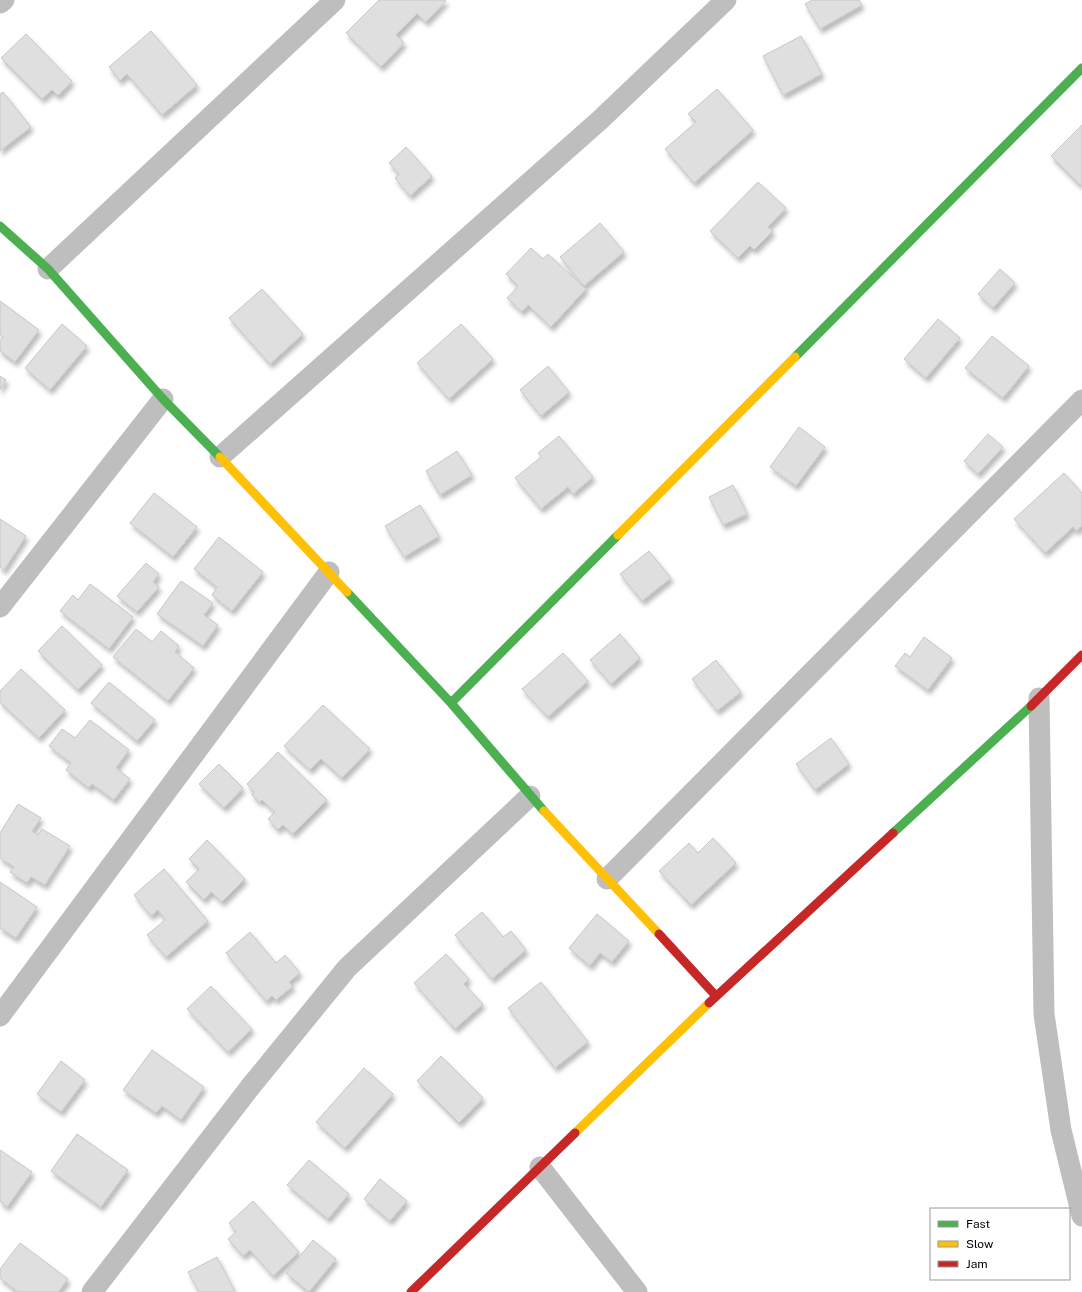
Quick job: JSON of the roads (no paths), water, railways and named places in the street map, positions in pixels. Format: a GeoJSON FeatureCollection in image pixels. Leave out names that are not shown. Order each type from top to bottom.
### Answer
{"type":"FeatureCollection","features":[{"type":"Feature","properties":{"kind":"street"},"geometry":{"type":"LineString","coordinates":[[0,4],[4,0]]}},
{"type":"Feature","properties":{"kind":"street"},"geometry":{"type":"LineString","coordinates":[[48,269],[335,0]]}},
{"type":"Feature","properties":{"kind":"street"},"geometry":{"type":"LineString","coordinates":[[220,457],[600,120],[726,0]]}},
{"type":"Feature","properties":{"kind":"street"},"geometry":{"type":"LineString","coordinates":[[451,703],[1082,68]]}},
{"type":"Feature","properties":{"kind":"street"},"geometry":{"type":"LineString","coordinates":[[0,226],[48,269],[163,399],[329,572],[451,703],[530,796],[716,996]]}},
{"type":"Feature","properties":{"kind":"street"},"geometry":{"type":"LineString","coordinates":[[0,607],[163,399]]}},
{"type":"Feature","properties":{"kind":"street"},"geometry":{"type":"LineString","coordinates":[[607,879],[1082,400]]}},
{"type":"Feature","properties":{"kind":"street"},"geometry":{"type":"LineString","coordinates":[[0,1016],[329,572]]}},
{"type":"Feature","properties":{"kind":"street"},"geometry":{"type":"LineString","coordinates":[[411,1292],[716,996],[1039,698],[1082,655]]}},
{"type":"Feature","properties":{"kind":"street"},"geometry":{"type":"LineString","coordinates":[[1039,698],[1044,1014],[1061,1130],[1082,1216]]}},
{"type":"Feature","properties":{"kind":"street"},"geometry":{"type":"LineString","coordinates":[[92,1292],[251,1086],[347,968],[530,796]]}},
{"type":"Feature","properties":{"kind":"street"},"geometry":{"type":"LineString","coordinates":[[540,1166],[637,1292]]}}]}
